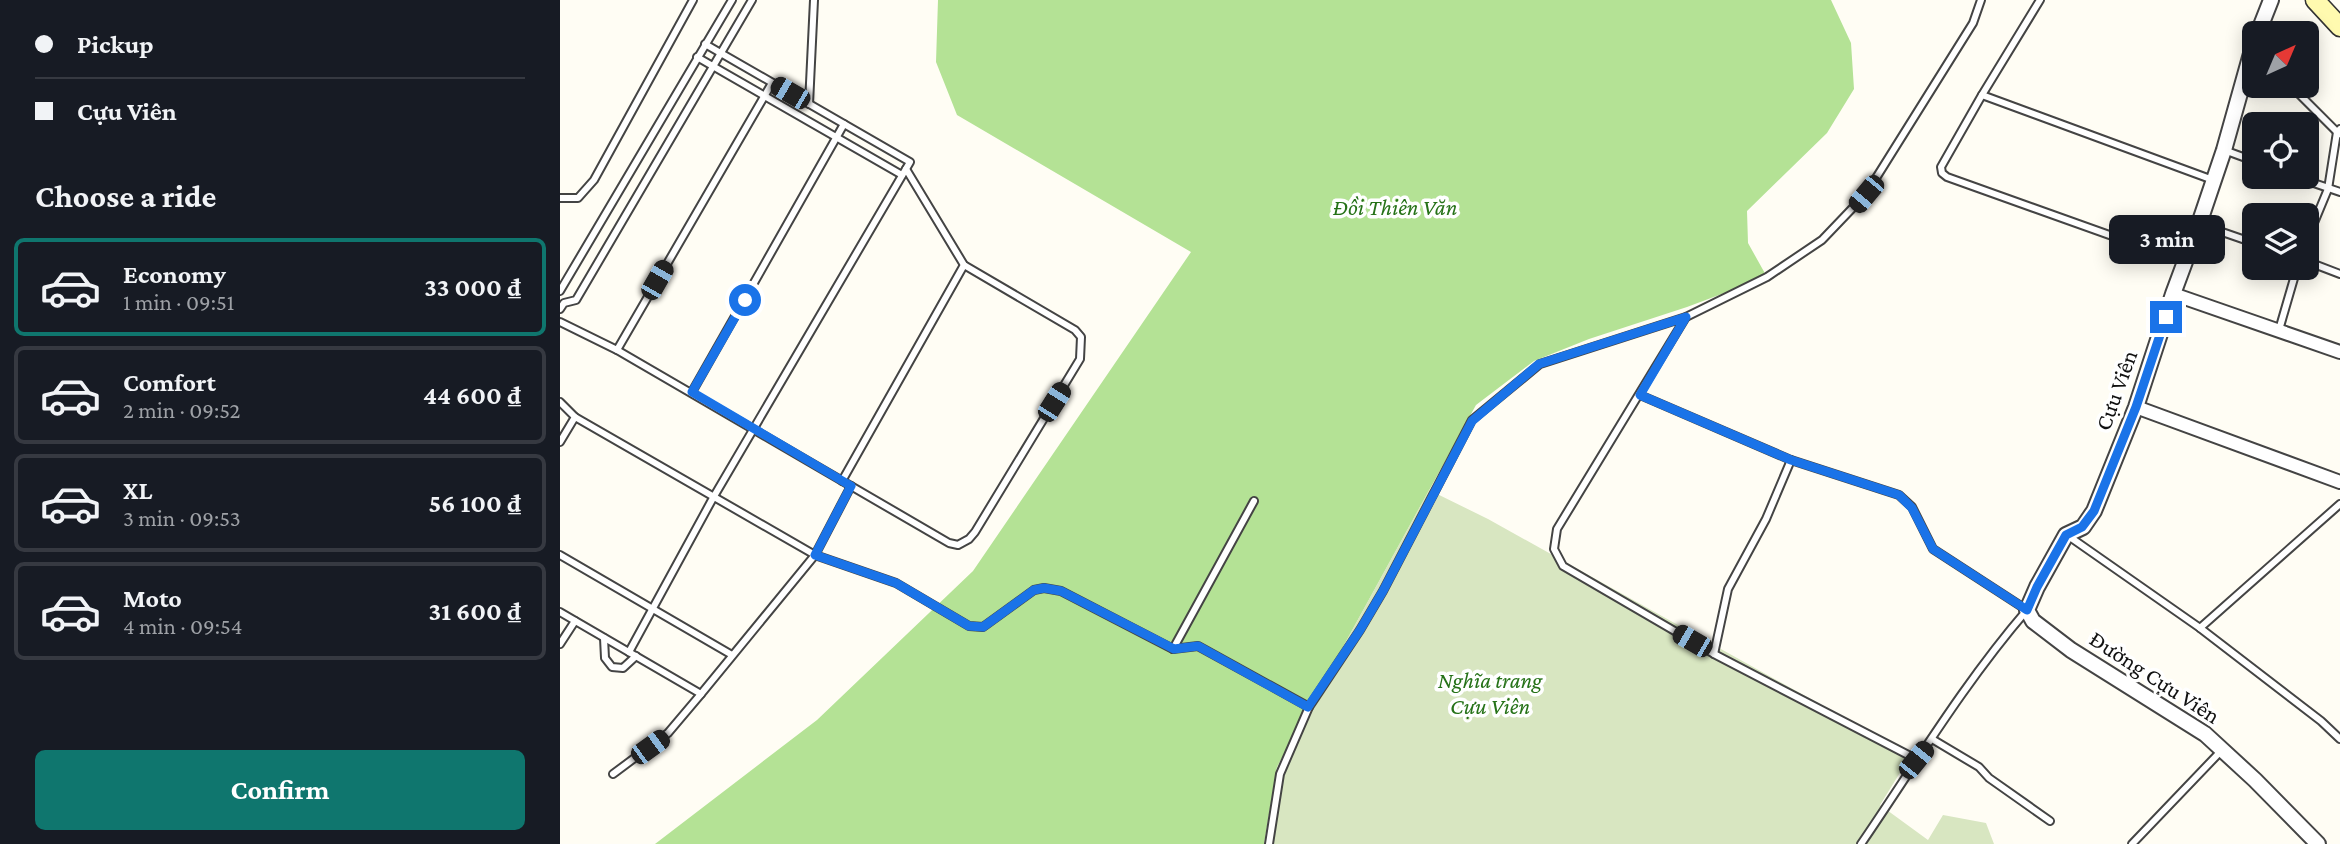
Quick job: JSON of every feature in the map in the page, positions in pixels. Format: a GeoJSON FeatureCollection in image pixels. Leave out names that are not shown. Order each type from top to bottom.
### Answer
{"type":"FeatureCollection","features":[{"type":"Feature","properties":{"kind":"main road"},"geometry":{"type":"LineString","coordinates":[[2315,0],[2340,27]]}},
{"type":"Feature","properties":{"kind":"street","name":"Cựu Viên"},"geometry":{"type":"LineString","coordinates":[[2263,21],[2271,0]]}},
{"type":"Feature","properties":{"kind":"street","name":"Cựu Viên"},"geometry":{"type":"LineString","coordinates":[[2066,535],[2082,527],[2094,511],[2136,407],[2224,150],[2242,88]]}},
{"type":"Feature","properties":{"kind":"street"},"geometry":{"type":"LineString","coordinates":[[2173,294],[2340,352]]}},
{"type":"Feature","properties":{"kind":"street"},"geometry":{"type":"LineString","coordinates":[[2136,407],[2340,482]]}},
{"type":"Feature","properties":{"kind":"street"},"geometry":{"type":"LineString","coordinates":[[2027,610],[2066,535]]}},
{"type":"Feature","properties":{"kind":"street","name":"Đường Cựu Viên"},"geometry":{"type":"LineString","coordinates":[[2027,610],[2033,621],[2071,650],[2205,734],[2318,844]]}},
{"type":"Feature","properties":{"kind":"lane"},"geometry":{"type":"LineString","coordinates":[[560,198],[578,198],[594,180],[693,0]]}},
{"type":"Feature","properties":{"kind":"lane"},"geometry":{"type":"LineString","coordinates":[[732,0],[560,292],[562,306],[576,300],[752,0]]}},
{"type":"Feature","properties":{"kind":"lane"},"geometry":{"type":"LineString","coordinates":[[809,104],[814,0]]}},
{"type":"Feature","properties":{"kind":"lane"},"geometry":{"type":"LineString","coordinates":[[1269,844],[1280,774],[1308,707],[1378,601],[1472,421],[1539,364],[1686,317],[1767,277],[1822,240],[1866,194],[1972,23],[1982,0]]}},
{"type":"Feature","properties":{"kind":"lane"},"geometry":{"type":"LineString","coordinates":[[2040,0],[1941,167],[1942,173],[2185,262]]}},
{"type":"Feature","properties":{"kind":"lane"},"geometry":{"type":"LineString","coordinates":[[560,323],[617,350],[949,543],[958,545],[975,532],[1080,359],[1081,337],[1075,330],[964,265],[906,168],[844,124],[705,44]]}},
{"type":"Feature","properties":{"kind":"lane"},"geometry":{"type":"LineString","coordinates":[[698,57],[837,138],[906,168]]}},
{"type":"Feature","properties":{"kind":"lane"},"geometry":{"type":"LineString","coordinates":[[617,350],[772,83]]}},
{"type":"Feature","properties":{"kind":"lane"},"geometry":{"type":"LineString","coordinates":[[1982,95],[2213,180]]}},
{"type":"Feature","properties":{"kind":"lane"},"geometry":{"type":"LineString","coordinates":[[2304,98],[2339,132],[2328,189],[2319,211]]}},
{"type":"Feature","properties":{"kind":"lane"},"geometry":{"type":"LineString","coordinates":[[692,392],[844,124]]}},
{"type":"Feature","properties":{"kind":"lane"},"geometry":{"type":"LineString","coordinates":[[2224,150],[2242,157]]}},
{"type":"Feature","properties":{"kind":"lane"},"geometry":{"type":"LineString","coordinates":[[629,652],[713,498],[906,168]]}},
{"type":"Feature","properties":{"kind":"lane"},"geometry":{"type":"LineString","coordinates":[[2319,186],[2340,192]]}},
{"type":"Feature","properties":{"kind":"lane"},"geometry":{"type":"LineString","coordinates":[[2199,224],[2242,239]]}},
{"type":"Feature","properties":{"kind":"lane"},"geometry":{"type":"LineString","coordinates":[[842,481],[964,265]]}},
{"type":"Feature","properties":{"kind":"lane"},"geometry":{"type":"LineString","coordinates":[[2319,266],[2340,274]]}},
{"type":"Feature","properties":{"kind":"lane"},"geometry":{"type":"LineString","coordinates":[[2278,332],[2293,280]]}},
{"type":"Feature","properties":{"kind":"lane"},"geometry":{"type":"LineString","coordinates":[[1686,317],[1558,529],[1554,549],[1563,566],[1714,654],[1916,760]]}},
{"type":"Feature","properties":{"kind":"lane"},"geometry":{"type":"LineString","coordinates":[[1640,395],[1791,460],[1899,495],[1912,508],[1933,549],[2027,610],[1997,644],[1861,844]]}},
{"type":"Feature","properties":{"kind":"lane"},"geometry":{"type":"LineString","coordinates":[[560,402],[575,416],[815,555],[896,583],[969,626],[983,627],[1034,590],[1044,588],[1061,591],[1174,649],[1198,646],[1308,707]]}},
{"type":"Feature","properties":{"kind":"lane"},"geometry":{"type":"LineString","coordinates":[[560,442],[575,416]]}},
{"type":"Feature","properties":{"kind":"lane"},"geometry":{"type":"LineString","coordinates":[[1714,654],[1728,589],[1766,519],[1791,460]]}},
{"type":"Feature","properties":{"kind":"lane"},"geometry":{"type":"LineString","coordinates":[[613,774],[668,733],[701,694],[815,555],[851,486]]}},
{"type":"Feature","properties":{"kind":"lane"},"geometry":{"type":"LineString","coordinates":[[1174,649],[1254,501]]}},
{"type":"Feature","properties":{"kind":"lane"},"geometry":{"type":"LineString","coordinates":[[2200,628],[2340,504]]}},
{"type":"Feature","properties":{"kind":"lane"},"geometry":{"type":"LineString","coordinates":[[2066,535],[2200,628],[2321,721],[2340,739]]}},
{"type":"Feature","properties":{"kind":"lane"},"geometry":{"type":"LineString","coordinates":[[560,555],[733,655]]}},
{"type":"Feature","properties":{"kind":"lane"},"geometry":{"type":"LineString","coordinates":[[560,612],[701,694]]}},
{"type":"Feature","properties":{"kind":"lane"},"geometry":{"type":"LineString","coordinates":[[560,644],[575,621]]}},
{"type":"Feature","properties":{"kind":"lane"},"geometry":{"type":"LineString","coordinates":[[604,638],[604,658],[612,667],[623,668],[636,656]]}},
{"type":"Feature","properties":{"kind":"lane"},"geometry":{"type":"LineString","coordinates":[[1933,739],[1979,767],[1989,778],[2050,821]]}},
{"type":"Feature","properties":{"kind":"lane"},"geometry":{"type":"LineString","coordinates":[[2132,844],[2222,750]]}},
{"type":"Feature","properties":{"kind":"green space","name":"Đồi Thiên Văn"},"geometry":{"type":"Polygon","coordinates":[[[938,0],[1831,0],[1851,43],[1854,89],[1827,133],[1747,211],[1748,243],[1767,277],[1534,361],[1476,405],[1277,767],[1264,844],[655,844],[817,720],[973,571],[1191,252],[957,115],[936,62],[938,0]]]}},
{"type":"Feature","properties":{"kind":"green space","name":"Nghĩa trang Cựu Viên"},"geometry":{"type":"Polygon","coordinates":[[[1429,490],[1488,519],[1911,755],[1880,805],[1928,840],[1943,815],[1986,823],[1994,844],[1264,844],[1277,767],[1429,490]]]}},
{"type":"Feature","properties":{"kind":"route"},"geometry":{"type":"LineString","coordinates":[[745,300],[692,392],[851,486],[815,555],[896,583],[969,626],[983,627],[1034,590],[1044,588],[1061,591],[1174,649],[1198,646],[1308,707],[1383,591],[1472,421],[1539,364],[1686,317],[1640,395],[1791,460],[1899,495],[1907,500],[1928,543],[1938,554],[2027,610],[2066,535],[2082,527],[2094,511],[2136,407],[2166,317]]}}]}
